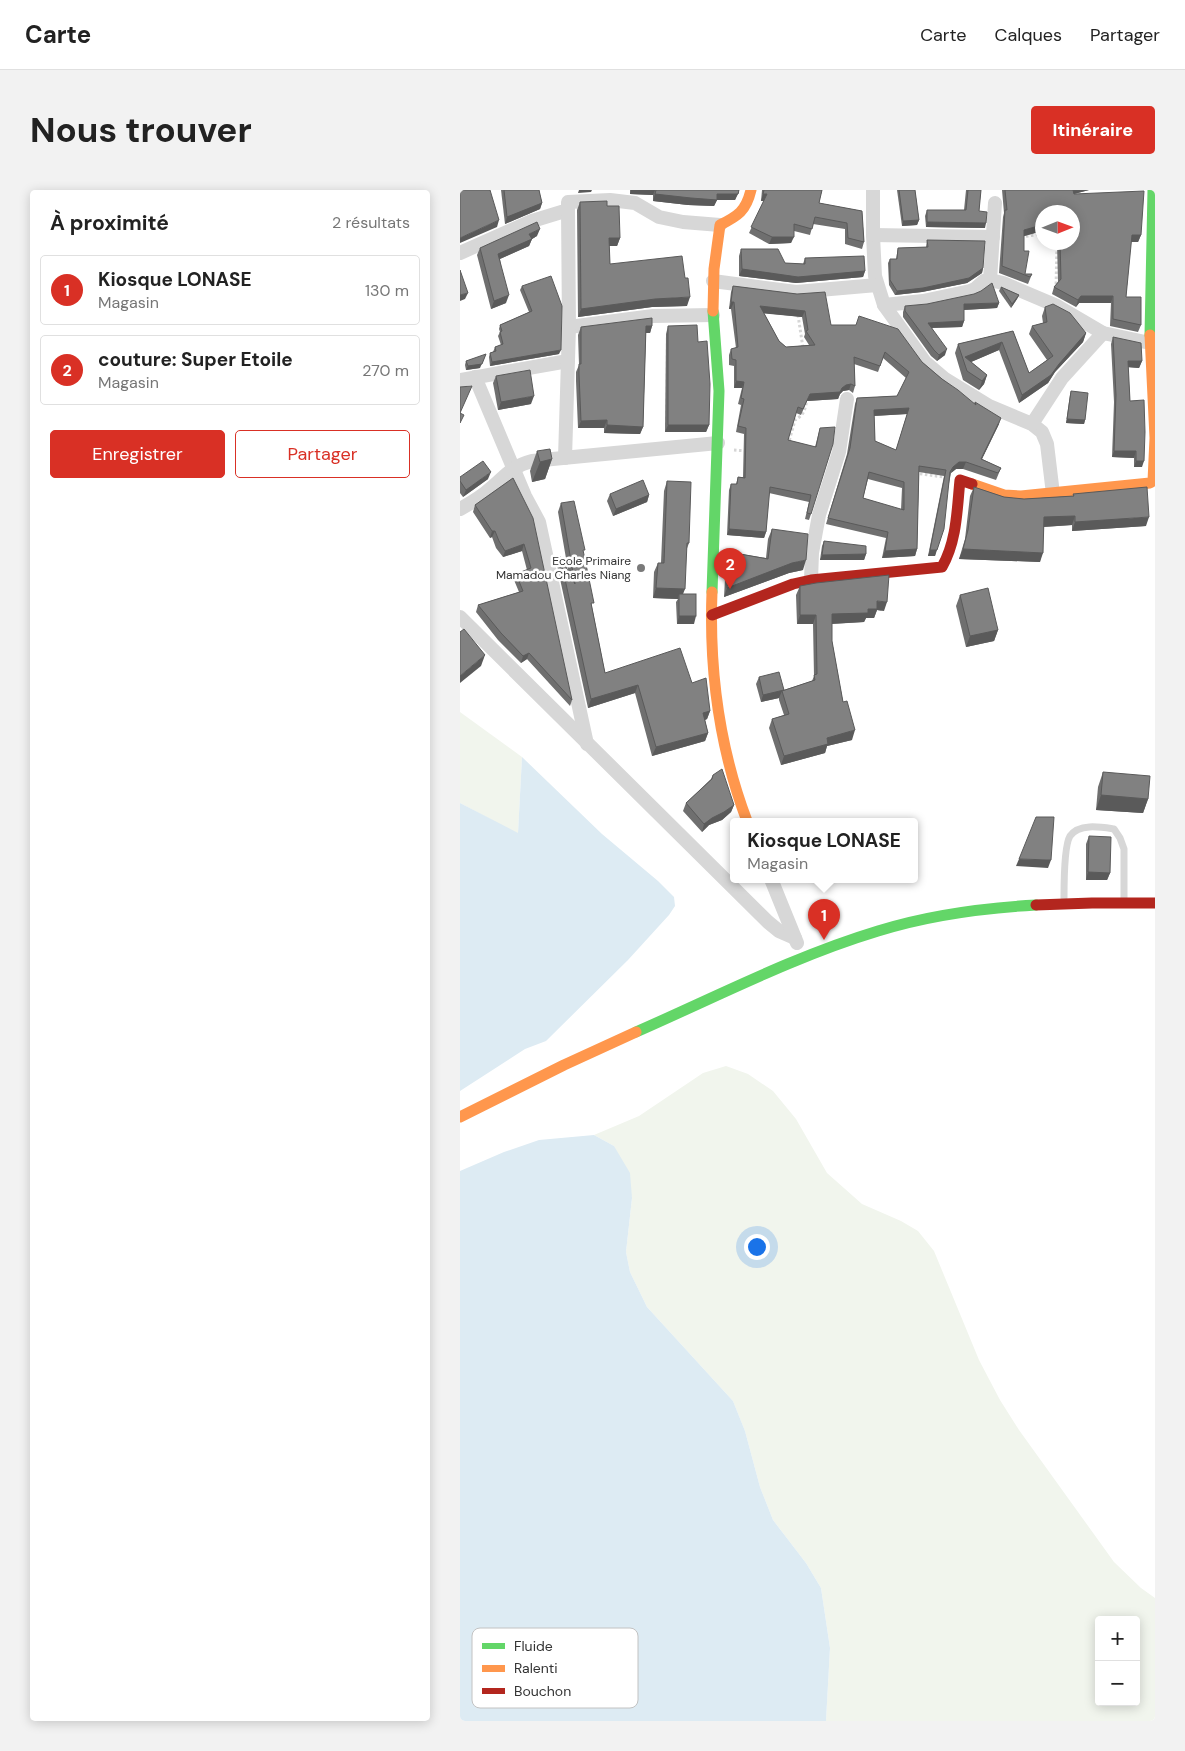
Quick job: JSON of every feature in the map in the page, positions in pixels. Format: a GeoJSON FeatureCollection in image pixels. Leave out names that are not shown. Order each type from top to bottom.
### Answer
{"type":"FeatureCollection","features":[{"type":"Feature","properties":{"kind":"main road"},"geometry":{"type":"LineString","coordinates":[[747,818],[736,791],[721,725],[712,659],[719,383],[713,315],[713,280],[720,225],[738,216],[746,209],[751,190]]}},
{"type":"Feature","properties":{"kind":"main road"},"geometry":{"type":"LineString","coordinates":[[712,616],[793,584],[811,580],[942,567],[954,530],[960,480],[1004,495],[1021,496],[1150,483],[1153,479],[1155,438],[1153,358],[1150,342],[1154,244],[1153,190]]}},
{"type":"Feature","properties":{"kind":"main road"},"geometry":{"type":"LineString","coordinates":[[460,1117],[578,1058],[835,944],[904,924],[970,911],[1063,903],[1155,903]]}},
{"type":"Feature","properties":{"kind":"street"},"geometry":{"type":"LineString","coordinates":[[874,190],[873,235],[875,276],[884,305],[926,362],[945,379],[989,406],[1032,424],[1042,432],[1047,444],[1053,494]]}},
{"type":"Feature","properties":{"kind":"street"},"geometry":{"type":"LineString","coordinates":[[565,458],[569,327],[567,200]]}},
{"type":"Feature","properties":{"kind":"street"},"geometry":{"type":"LineString","coordinates":[[460,253],[532,221],[567,200],[610,200],[635,203],[659,217],[683,222],[720,225]]}},
{"type":"Feature","properties":{"kind":"street"},"geometry":{"type":"LineString","coordinates":[[990,280],[995,203]]}},
{"type":"Feature","properties":{"kind":"street"},"geometry":{"type":"LineString","coordinates":[[873,235],[993,237]]}},
{"type":"Feature","properties":{"kind":"street"},"geometry":{"type":"LineString","coordinates":[[713,280],[796,292],[877,285]]}},
{"type":"Feature","properties":{"kind":"street"},"geometry":{"type":"LineString","coordinates":[[884,305],[923,301],[970,291],[984,281],[990,280],[1003,283],[1057,306],[1103,333],[1150,342]]}},
{"type":"Feature","properties":{"kind":"street"},"geometry":{"type":"LineString","coordinates":[[569,327],[653,316],[713,315]]}},
{"type":"Feature","properties":{"kind":"street"},"geometry":{"type":"LineString","coordinates":[[1032,424],[1062,378],[1103,333]]}},
{"type":"Feature","properties":{"kind":"street"},"geometry":{"type":"LineString","coordinates":[[460,380],[568,361]]}},
{"type":"Feature","properties":{"kind":"street"},"geometry":{"type":"LineString","coordinates":[[476,377],[525,496],[539,522],[587,744]]}},
{"type":"Feature","properties":{"kind":"street"},"geometry":{"type":"LineString","coordinates":[[811,580],[812,553],[819,515],[839,452],[847,399]]}},
{"type":"Feature","properties":{"kind":"street"},"geometry":{"type":"LineString","coordinates":[[460,508],[473,502],[491,489],[514,467],[532,460],[718,447]]}},
{"type":"Feature","properties":{"kind":"street"},"geometry":{"type":"LineString","coordinates":[[460,617],[768,922],[778,931],[795,938]]}},
{"type":"Feature","properties":{"kind":"street"},"geometry":{"type":"LineString","coordinates":[[773,883],[804,957]]}},
{"type":"Feature","properties":{"kind":"lane"},"geometry":{"type":"LineString","coordinates":[[1063,903],[1067,847],[1070,836],[1080,829],[1097,827],[1114,829],[1124,849],[1124,902]]}},
{"type":"Feature","properties":{"kind":"path"},"geometry":{"type":"LineString","coordinates":[[993,237],[1035,235]]}},
{"type":"Feature","properties":{"kind":"path"},"geometry":{"type":"LineString","coordinates":[[1057,250],[1057,306]]}},
{"type":"Feature","properties":{"kind":"path"},"geometry":{"type":"LineString","coordinates":[[796,292],[804,356]]}},
{"type":"Feature","properties":{"kind":"path"},"geometry":{"type":"LineString","coordinates":[[786,452],[795,420],[802,416],[805,411],[808,392]]}},
{"type":"Feature","properties":{"kind":"path"},"geometry":{"type":"LineString","coordinates":[[718,447],[747,451]]}},
{"type":"Feature","properties":{"kind":"path"},"geometry":{"type":"LineString","coordinates":[[907,472],[960,480]]}},
{"type":"Feature","properties":{"kind":"shaded area"},"geometry":{"type":"Polygon","coordinates":[[[460,712],[522,757],[518,834],[460,803],[460,712]]]}},
{"type":"Feature","properties":{"kind":"shaded area"},"geometry":{"type":"Polygon","coordinates":[[[522,757],[602,834],[658,881],[674,897],[675,906],[628,960],[546,1041],[525,1049],[460,1091],[460,803],[518,833],[522,757]]]}},
{"type":"Feature","properties":{"kind":"shaded area"},"geometry":{"type":"Polygon","coordinates":[[[726,1066],[748,1074],[773,1091],[796,1119],[827,1173],[862,1204],[901,1221],[918,1231],[934,1251],[979,1360],[1000,1400],[1019,1430],[1114,1562],[1141,1588],[1155,1598],[1155,1721],[826,1721],[830,1648],[821,1588],[806,1563],[773,1520],[760,1487],[745,1431],[733,1401],[647,1307],[630,1272],[626,1252],[632,1198],[614,1146],[594,1135],[639,1116],[703,1073],[726,1066]]]}},
{"type":"Feature","properties":{"kind":"shaded area"},"geometry":{"type":"Polygon","coordinates":[[[594,1135],[614,1146],[630,1173],[632,1198],[626,1252],[630,1272],[647,1307],[733,1401],[745,1431],[760,1487],[773,1520],[806,1563],[821,1588],[830,1648],[826,1721],[460,1721],[460,1171],[504,1152],[539,1140],[594,1135]]]}},
{"type":"Feature","properties":{"kind":"building"},"geometry":{"type":"Polygon","coordinates":[[[460,190],[490,190],[499,220],[460,238],[460,190]]]}},
{"type":"Feature","properties":{"kind":"building"},"geometry":{"type":"Polygon","coordinates":[[[504,190],[539,190],[542,203],[507,217],[504,190]]]}},
{"type":"Feature","properties":{"kind":"building"},"geometry":{"type":"Polygon","coordinates":[[[656,190],[739,190],[738,194],[717,194],[717,200],[655,194],[656,190]]]}},
{"type":"Feature","properties":{"kind":"building"},"geometry":{"type":"Polygon","coordinates":[[[764,190],[822,190],[819,203],[862,211],[864,242],[848,238],[847,223],[815,217],[812,229],[794,224],[794,237],[772,237],[751,227],[767,194],[763,194],[764,190]]]}},
{"type":"Feature","properties":{"kind":"building"},"geometry":{"type":"Polygon","coordinates":[[[899,190],[915,190],[919,220],[903,221],[899,190]]]}},
{"type":"Feature","properties":{"kind":"building"},"geometry":{"type":"Polygon","coordinates":[[[968,190],[981,190],[979,211],[987,212],[986,223],[927,222],[927,210],[966,210],[968,190]]]}},
{"type":"Feature","properties":{"kind":"building"},"geometry":{"type":"Polygon","coordinates":[[[1005,190],[1073,190],[1074,194],[1144,191],[1141,235],[1132,235],[1126,297],[1141,297],[1141,325],[1113,319],[1113,296],[1081,296],[1078,300],[1054,287],[1061,279],[1060,250],[1080,250],[1080,205],[1035,205],[1035,227],[1024,230],[1024,251],[1029,251],[1025,274],[1032,274],[1030,277],[1002,266],[1005,210],[1007,210],[1005,190]]]}},
{"type":"Feature","properties":{"kind":"building"},"geometry":{"type":"Polygon","coordinates":[[[607,201],[607,206],[619,206],[620,238],[609,238],[610,264],[682,256],[685,278],[688,278],[690,297],[655,299],[581,309],[580,202],[607,201]]]}},
{"type":"Feature","properties":{"kind":"building"},"geometry":{"type":"Polygon","coordinates":[[[537,222],[540,229],[529,234],[532,239],[498,254],[509,295],[494,301],[480,248],[537,222]]]}},
{"type":"Feature","properties":{"kind":"building"},"geometry":{"type":"Polygon","coordinates":[[[927,240],[985,241],[983,268],[969,278],[923,288],[897,291],[890,280],[890,259],[897,259],[898,248],[928,247],[927,240]]]}},
{"type":"Feature","properties":{"kind":"building"},"geometry":{"type":"Polygon","coordinates":[[[741,249],[778,249],[785,263],[805,264],[805,258],[864,256],[865,271],[798,277],[742,269],[741,249]]]}},
{"type":"Feature","properties":{"kind":"building"},"geometry":{"type":"Polygon","coordinates":[[[460,270],[468,293],[460,295],[460,270]]]}},
{"type":"Feature","properties":{"kind":"building"},"geometry":{"type":"Polygon","coordinates":[[[551,276],[562,306],[561,350],[492,362],[490,353],[496,351],[495,347],[503,344],[500,325],[532,311],[522,286],[551,276]]]}},
{"type":"Feature","properties":{"kind":"building"},"geometry":{"type":"Polygon","coordinates":[[[992,283],[999,303],[964,304],[964,321],[928,323],[947,349],[939,355],[905,311],[905,306],[927,304],[974,294],[992,283]]]}},
{"type":"Feature","properties":{"kind":"building"},"geometry":{"type":"Polygon","coordinates":[[[733,286],[797,294],[825,292],[831,325],[856,325],[859,316],[898,329],[922,362],[976,405],[975,402],[1001,418],[981,459],[1001,468],[998,473],[966,462],[959,462],[950,472],[944,529],[937,550],[930,550],[946,470],[919,466],[917,549],[885,551],[888,532],[828,518],[850,448],[857,398],[897,396],[909,372],[885,352],[880,366],[854,357],[855,386],[851,384],[846,385],[840,392],[810,394],[803,409],[798,407],[788,440],[816,447],[820,428],[835,427],[833,444],[811,514],[807,513],[811,495],[770,487],[766,532],[729,529],[731,484],[737,484],[738,477],[745,478],[746,428],[738,426],[744,399],[741,398],[744,382],[736,381],[736,360],[732,359],[731,349],[738,347],[734,302],[731,302],[733,286]],[[760,306],[779,341],[786,347],[815,345],[806,331],[808,330],[805,311],[760,306]],[[909,408],[874,410],[875,441],[896,450],[909,408]],[[869,472],[863,498],[904,510],[904,482],[869,472]]]}},
{"type":"Feature","properties":{"kind":"building"},"geometry":{"type":"Polygon","coordinates":[[[1001,287],[1019,295],[1012,304],[1001,287]]]}},
{"type":"Feature","properties":{"kind":"building"},"geometry":{"type":"Polygon","coordinates":[[[1053,304],[1070,313],[1086,333],[1051,375],[1022,395],[1002,342],[965,357],[987,375],[982,381],[967,371],[958,344],[1013,331],[1029,373],[1053,356],[1032,326],[1047,322],[1045,307],[1053,304]]]}},
{"type":"Feature","properties":{"kind":"building"},"geometry":{"type":"Polygon","coordinates":[[[652,318],[652,326],[646,326],[643,427],[607,425],[607,420],[581,421],[579,364],[581,364],[581,327],[652,318]]]}},
{"type":"Feature","properties":{"kind":"building"},"geometry":{"type":"Polygon","coordinates":[[[697,325],[698,342],[707,341],[710,384],[709,425],[668,425],[668,326],[697,325]]]}},
{"type":"Feature","properties":{"kind":"building"},"geometry":{"type":"Polygon","coordinates":[[[1113,337],[1141,343],[1142,361],[1128,361],[1130,401],[1144,400],[1144,461],[1136,461],[1136,451],[1114,451],[1116,395],[1113,337]]]}},
{"type":"Feature","properties":{"kind":"building"},"geometry":{"type":"Polygon","coordinates":[[[486,354],[482,364],[468,366],[466,361],[486,354]]]}},
{"type":"Feature","properties":{"kind":"building"},"geometry":{"type":"Polygon","coordinates":[[[530,370],[534,396],[501,402],[496,376],[530,370]]]}},
{"type":"Feature","properties":{"kind":"building"},"geometry":{"type":"Polygon","coordinates":[[[472,386],[460,413],[460,387],[472,386]]]}},
{"type":"Feature","properties":{"kind":"building"},"geometry":{"type":"Polygon","coordinates":[[[1071,391],[1088,393],[1085,420],[1067,419],[1071,391]]]}},
{"type":"Feature","properties":{"kind":"building"},"geometry":{"type":"Polygon","coordinates":[[[460,413],[464,415],[460,423],[460,413]]]}},
{"type":"Feature","properties":{"kind":"building"},"geometry":{"type":"Polygon","coordinates":[[[550,449],[552,459],[540,462],[537,451],[550,449]]]}},
{"type":"Feature","properties":{"kind":"building"},"geometry":{"type":"Polygon","coordinates":[[[483,461],[491,472],[466,490],[460,481],[460,477],[483,461]]]}},
{"type":"Feature","properties":{"kind":"building"},"geometry":{"type":"Polygon","coordinates":[[[513,478],[533,518],[572,700],[529,653],[523,656],[478,605],[523,591],[516,574],[531,568],[524,544],[505,551],[495,531],[492,531],[475,505],[513,478]]]}},
{"type":"Feature","properties":{"kind":"building"},"geometry":{"type":"Polygon","coordinates":[[[643,480],[649,495],[616,509],[610,494],[643,480]]]}},
{"type":"Feature","properties":{"kind":"building"},"geometry":{"type":"Polygon","coordinates":[[[667,481],[691,482],[685,589],[656,588],[658,563],[664,563],[667,481]]]}},
{"type":"Feature","properties":{"kind":"building"},"geometry":{"type":"Polygon","coordinates":[[[974,487],[1004,497],[1024,499],[1074,496],[1073,494],[1147,487],[1149,517],[1075,522],[1075,516],[1044,517],[1043,553],[963,549],[968,530],[974,487]]]}},
{"type":"Feature","properties":{"kind":"building"},"geometry":{"type":"Polygon","coordinates":[[[574,501],[585,550],[583,550],[594,603],[591,603],[605,673],[680,648],[692,683],[706,678],[710,711],[703,713],[708,733],[656,747],[638,685],[591,699],[560,556],[575,584],[561,503],[574,501]]]}},
{"type":"Feature","properties":{"kind":"building"},"geometry":{"type":"Polygon","coordinates":[[[772,529],[808,534],[806,560],[792,563],[727,588],[729,552],[768,559],[772,529]]]}},
{"type":"Feature","properties":{"kind":"building"},"geometry":{"type":"Polygon","coordinates":[[[824,541],[866,546],[866,554],[822,555],[824,541]]]}},
{"type":"Feature","properties":{"kind":"building"},"geometry":{"type":"Polygon","coordinates":[[[889,575],[887,602],[877,601],[877,609],[868,609],[868,613],[832,614],[832,641],[843,702],[847,701],[855,730],[827,738],[828,744],[784,756],[772,719],[789,714],[782,691],[815,680],[814,675],[817,674],[816,615],[800,615],[800,586],[889,575]]]}},
{"type":"Feature","properties":{"kind":"building"},"geometry":{"type":"Polygon","coordinates":[[[988,588],[998,630],[970,636],[960,595],[988,588]]]}},
{"type":"Feature","properties":{"kind":"building"},"geometry":{"type":"Polygon","coordinates":[[[679,594],[696,594],[696,616],[679,616],[679,594]]]}},
{"type":"Feature","properties":{"kind":"building"},"geometry":{"type":"Polygon","coordinates":[[[464,629],[485,655],[460,676],[460,632],[464,629]]]}},
{"type":"Feature","properties":{"kind":"building"},"geometry":{"type":"Polygon","coordinates":[[[779,672],[784,690],[763,695],[759,677],[779,672]]]}},
{"type":"Feature","properties":{"kind":"building"},"geometry":{"type":"Polygon","coordinates":[[[722,769],[734,805],[704,824],[686,803],[712,779],[713,775],[722,769]]]}},
{"type":"Feature","properties":{"kind":"building"},"geometry":{"type":"Polygon","coordinates":[[[1103,772],[1150,776],[1148,799],[1101,795],[1103,772]]]}},
{"type":"Feature","properties":{"kind":"building"},"geometry":{"type":"Polygon","coordinates":[[[1036,817],[1054,817],[1051,860],[1019,859],[1036,817]]]}},
{"type":"Feature","properties":{"kind":"building"},"geometry":{"type":"Polygon","coordinates":[[[1089,836],[1111,837],[1110,873],[1088,872],[1089,836]]]}},
{"type":"Feature","properties":{"kind":"traffic: fast"},"geometry":{"type":"LineString","coordinates":[[1150,335],[1153,190]]}},
{"type":"Feature","properties":{"kind":"traffic: fast"},"geometry":{"type":"LineString","coordinates":[[712,592],[719,391],[713,311]]}},
{"type":"Feature","properties":{"kind":"traffic: fast"},"geometry":{"type":"LineString","coordinates":[[636,1032],[816,952],[878,931],[897,925],[956,913],[1036,905]]}},
{"type":"Feature","properties":{"kind":"traffic: slow"},"geometry":{"type":"LineString","coordinates":[[713,311],[714,269],[720,225],[732,219],[744,208],[751,190]]}},
{"type":"Feature","properties":{"kind":"traffic: slow"},"geometry":{"type":"LineString","coordinates":[[972,484],[1004,495],[1021,496],[1150,483],[1153,481],[1155,438],[1150,335]]}},
{"type":"Feature","properties":{"kind":"traffic: slow"},"geometry":{"type":"LineString","coordinates":[[712,592],[712,651],[718,708],[729,765],[746,818]]}},
{"type":"Feature","properties":{"kind":"traffic: slow"},"geometry":{"type":"LineString","coordinates":[[460,1117],[564,1065],[636,1032]]}},
{"type":"Feature","properties":{"kind":"traffic: jam"},"geometry":{"type":"LineString","coordinates":[[712,615],[793,584],[811,580],[942,567],[951,547],[960,480],[972,484]]}},
{"type":"Feature","properties":{"kind":"traffic: jam"},"geometry":{"type":"LineString","coordinates":[[1036,905],[1155,903]]}},
{"type":"Feature","properties":{"kind":"place","name":"Ecole Primaire Mamadou Charles Niang"},"geometry":{"type":"Point","coordinates":[641,568]}},
{"type":"Feature","properties":{"kind":"place","name":"couture: Super Etoile"},"geometry":{"type":"Point","coordinates":[730,589]}},
{"type":"Feature","properties":{"kind":"place","name":"Kiosque LONASE"},"geometry":{"type":"Point","coordinates":[824,940]}}]}
